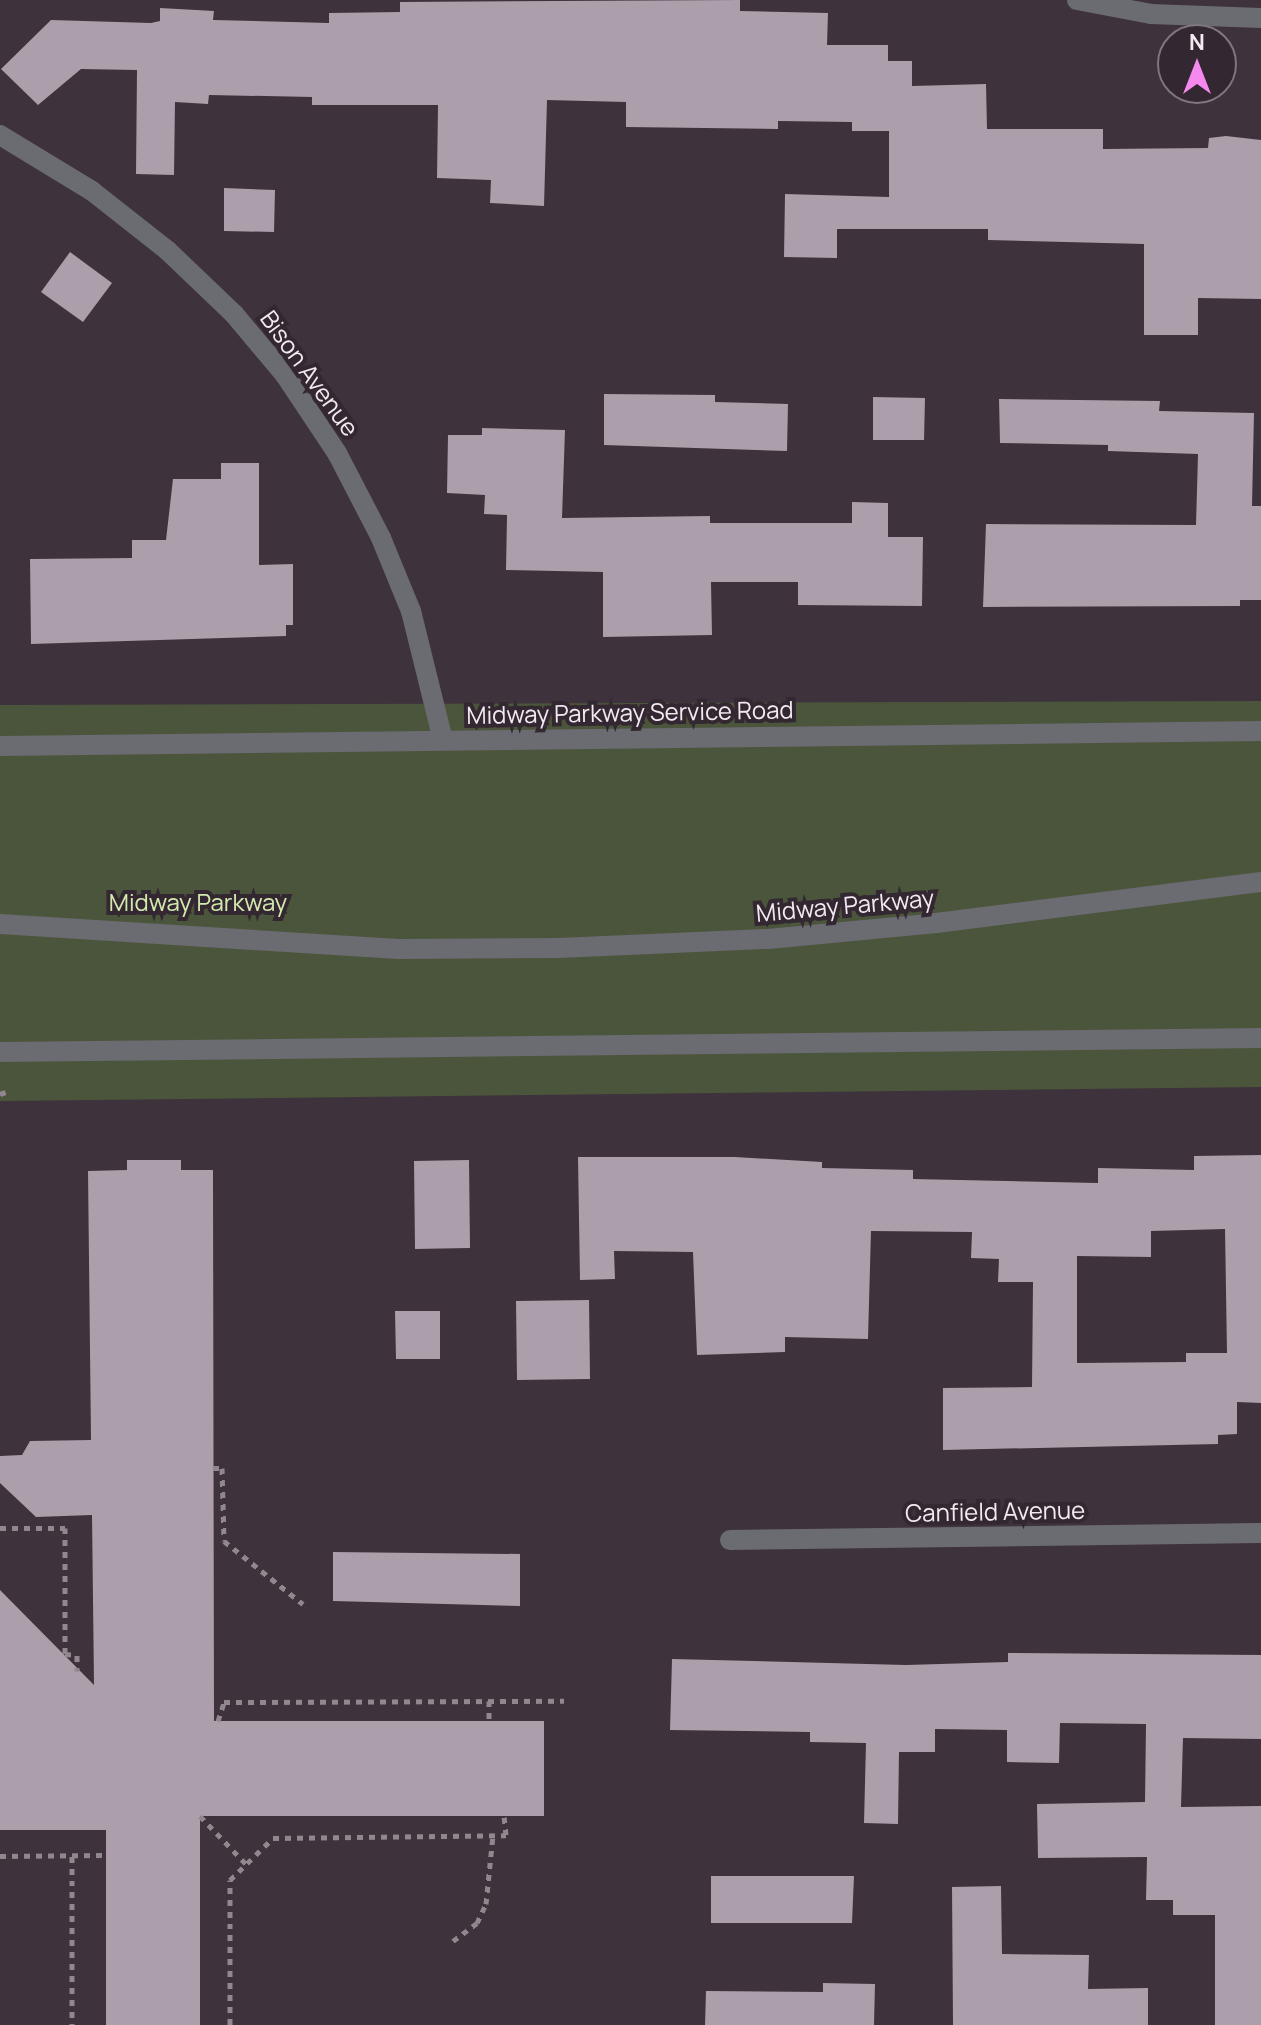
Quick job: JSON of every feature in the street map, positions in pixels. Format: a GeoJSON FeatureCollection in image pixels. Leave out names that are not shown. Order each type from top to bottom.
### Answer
{"type":"FeatureCollection","features":[{"type":"Feature","properties":{"kind":"street"},"geometry":{"type":"LineString","coordinates":[[1077,0],[1151,14],[1261,18]]}},
{"type":"Feature","properties":{"kind":"street","name":"Bison Avenue"},"geometry":{"type":"LineString","coordinates":[[0,135],[92,191],[167,250],[234,314],[285,375],[337,453],[381,538],[411,611],[443,740]]}},
{"type":"Feature","properties":{"kind":"street","name":"Midway Parkway Service Road"},"geometry":{"type":"LineString","coordinates":[[0,746],[1261,731]]}},
{"type":"Feature","properties":{"kind":"street","name":"Midway Parkway"},"geometry":{"type":"LineString","coordinates":[[0,924],[383,949],[559,948],[875,929],[1261,882]]}},
{"type":"Feature","properties":{"kind":"street"},"geometry":{"type":"LineString","coordinates":[[0,1052],[1261,1038]]}},
{"type":"Feature","properties":{"kind":"street","name":"Canfield Avenue"},"geometry":{"type":"LineString","coordinates":[[730,1540],[1261,1533]]}},
{"type":"Feature","properties":{"kind":"path"},"geometry":{"type":"LineString","coordinates":[[213,1468],[222,1468],[224,1541],[303,1604]]}},
{"type":"Feature","properties":{"kind":"path"},"geometry":{"type":"LineString","coordinates":[[0,1528],[65,1528],[65,1654],[77,1655],[77,1671]]}},
{"type":"Feature","properties":{"kind":"path"},"geometry":{"type":"LineString","coordinates":[[489,1701],[489,1721]]}},
{"type":"Feature","properties":{"kind":"path"},"geometry":{"type":"LineString","coordinates":[[218,1721],[224,1702],[564,1701]]}},
{"type":"Feature","properties":{"kind":"path"},"geometry":{"type":"LineString","coordinates":[[200,1816],[246,1864]]}},
{"type":"Feature","properties":{"kind":"path"},"geometry":{"type":"LineString","coordinates":[[230,2025],[230,1880],[273,1838],[506,1835],[504,1817]]}},
{"type":"Feature","properties":{"kind":"path"},"geometry":{"type":"LineString","coordinates":[[453,1941],[477,1923],[486,1904],[493,1835]]}},
{"type":"Feature","properties":{"kind":"path"},"geometry":{"type":"LineString","coordinates":[[0,1856],[106,1855]]}},
{"type":"Feature","properties":{"kind":"path"},"geometry":{"type":"LineString","coordinates":[[72,1856],[72,2025]]}},
{"type":"Feature","properties":{"kind":"green space","name":"Midway Parkway"},"geometry":{"type":"Polygon","coordinates":[[[1261,701],[1261,1087],[0,1101],[0,705],[1261,701]]]}},
{"type":"Feature","properties":{"kind":"building"},"geometry":{"type":"Polygon","coordinates":[[[740,0],[740,11],[828,13],[827,45],[888,45],[888,61],[912,61],[912,86],[986,84],[987,129],[1103,129],[1103,149],[1208,148],[1209,138],[1226,136],[1261,140],[1261,299],[1198,298],[1198,335],[1144,335],[1144,244],[988,240],[988,229],[837,229],[837,258],[784,257],[785,194],[889,197],[889,131],[852,131],[852,122],[778,121],[778,129],[626,127],[626,102],[547,100],[544,206],[490,203],[491,180],[437,178],[438,105],[312,105],[312,97],[209,95],[208,104],[175,102],[174,175],[136,174],[137,70],[81,69],[38,105],[1,69],[51,20],[151,23],[160,21],[160,8],[214,11],[213,20],[329,23],[329,13],[400,12],[400,2],[740,0]]]}},
{"type":"Feature","properties":{"kind":"building"},"geometry":{"type":"Polygon","coordinates":[[[224,188],[275,190],[274,232],[224,231],[224,188]]]}},
{"type":"Feature","properties":{"kind":"building"},"geometry":{"type":"Polygon","coordinates":[[[70,252],[112,283],[83,322],[41,292],[70,252]]]}},
{"type":"Feature","properties":{"kind":"building"},"geometry":{"type":"Polygon","coordinates":[[[604,394],[715,395],[715,402],[788,404],[787,451],[604,445],[604,394]]]}},
{"type":"Feature","properties":{"kind":"building"},"geometry":{"type":"Polygon","coordinates":[[[873,397],[925,398],[924,440],[873,440],[873,397]]]}},
{"type":"Feature","properties":{"kind":"building"},"geometry":{"type":"Polygon","coordinates":[[[999,399],[1160,401],[1159,411],[1254,413],[1252,506],[1261,506],[1261,600],[1240,600],[1240,606],[983,607],[986,524],[1196,525],[1198,454],[1108,451],[1108,445],[1000,443],[999,399]]]}},
{"type":"Feature","properties":{"kind":"building"},"geometry":{"type":"Polygon","coordinates":[[[482,428],[565,430],[562,518],[710,516],[710,523],[852,523],[852,502],[888,503],[888,537],[923,537],[922,606],[798,605],[798,582],[711,582],[712,635],[603,637],[603,572],[506,570],[507,515],[484,514],[485,495],[447,493],[448,435],[482,435],[482,428]]]}},
{"type":"Feature","properties":{"kind":"building"},"geometry":{"type":"Polygon","coordinates":[[[221,463],[259,463],[259,565],[293,564],[293,625],[286,625],[286,636],[31,644],[30,559],[132,558],[132,540],[166,540],[173,479],[221,479],[221,463]]]}},
{"type":"Feature","properties":{"kind":"building"},"geometry":{"type":"Polygon","coordinates":[[[1261,1155],[1261,1403],[1237,1402],[1237,1434],[1218,1435],[1218,1444],[943,1450],[943,1388],[1032,1387],[1033,1282],[998,1282],[999,1259],[971,1258],[972,1232],[871,1231],[868,1339],[785,1337],[785,1352],[697,1355],[693,1252],[614,1251],[615,1279],[580,1280],[578,1157],[735,1157],[822,1162],[822,1168],[913,1170],[913,1179],[1098,1183],[1098,1168],[1194,1170],[1194,1156],[1261,1155]],[[1225,1229],[1151,1231],[1151,1257],[1077,1256],[1077,1363],[1186,1362],[1186,1353],[1227,1353],[1225,1229]]]}},
{"type":"Feature","properties":{"kind":"building"},"geometry":{"type":"Polygon","coordinates":[[[127,1160],[181,1160],[181,1170],[213,1170],[214,1721],[544,1721],[544,1816],[200,1816],[200,2025],[106,2025],[106,1830],[0,1830],[0,1590],[94,1685],[92,1515],[36,1517],[0,1483],[0,1456],[22,1455],[30,1441],[91,1440],[88,1171],[127,1170],[127,1160]]]}},
{"type":"Feature","properties":{"kind":"building"},"geometry":{"type":"Polygon","coordinates":[[[469,1160],[470,1248],[415,1249],[414,1161],[469,1160]]]}},
{"type":"Feature","properties":{"kind":"building"},"geometry":{"type":"Polygon","coordinates":[[[589,1300],[590,1379],[517,1380],[516,1301],[589,1300]]]}},
{"type":"Feature","properties":{"kind":"building"},"geometry":{"type":"Polygon","coordinates":[[[395,1311],[440,1311],[440,1359],[396,1359],[395,1311]]]}},
{"type":"Feature","properties":{"kind":"building"},"geometry":{"type":"Polygon","coordinates":[[[333,1552],[520,1554],[520,1606],[333,1601],[333,1552]]]}},
{"type":"Feature","properties":{"kind":"building"},"geometry":{"type":"Polygon","coordinates":[[[1008,1653],[1261,1655],[1261,1739],[1183,1738],[1181,1807],[1261,1806],[1261,2025],[1215,2025],[1215,1915],[1173,1915],[1173,1900],[1146,1900],[1147,1857],[1038,1858],[1037,1804],[1145,1802],[1146,1724],[1060,1723],[1059,1763],[1007,1762],[1007,1730],[935,1729],[935,1752],[899,1752],[898,1824],[864,1823],[866,1743],[810,1742],[810,1732],[670,1730],[672,1659],[906,1665],[1008,1662],[1008,1653]]]}},
{"type":"Feature","properties":{"kind":"building"},"geometry":{"type":"Polygon","coordinates":[[[711,1876],[854,1876],[852,1923],[711,1923],[711,1876]]]}},
{"type":"Feature","properties":{"kind":"building"},"geometry":{"type":"Polygon","coordinates":[[[1001,1886],[1002,1954],[1089,1955],[1088,1989],[1148,1988],[1148,2025],[953,2025],[952,1887],[1001,1886]]]}},
{"type":"Feature","properties":{"kind":"building"},"geometry":{"type":"Polygon","coordinates":[[[823,1983],[875,1984],[874,2025],[705,2025],[706,1991],[823,1992],[823,1983]]]}}]}
